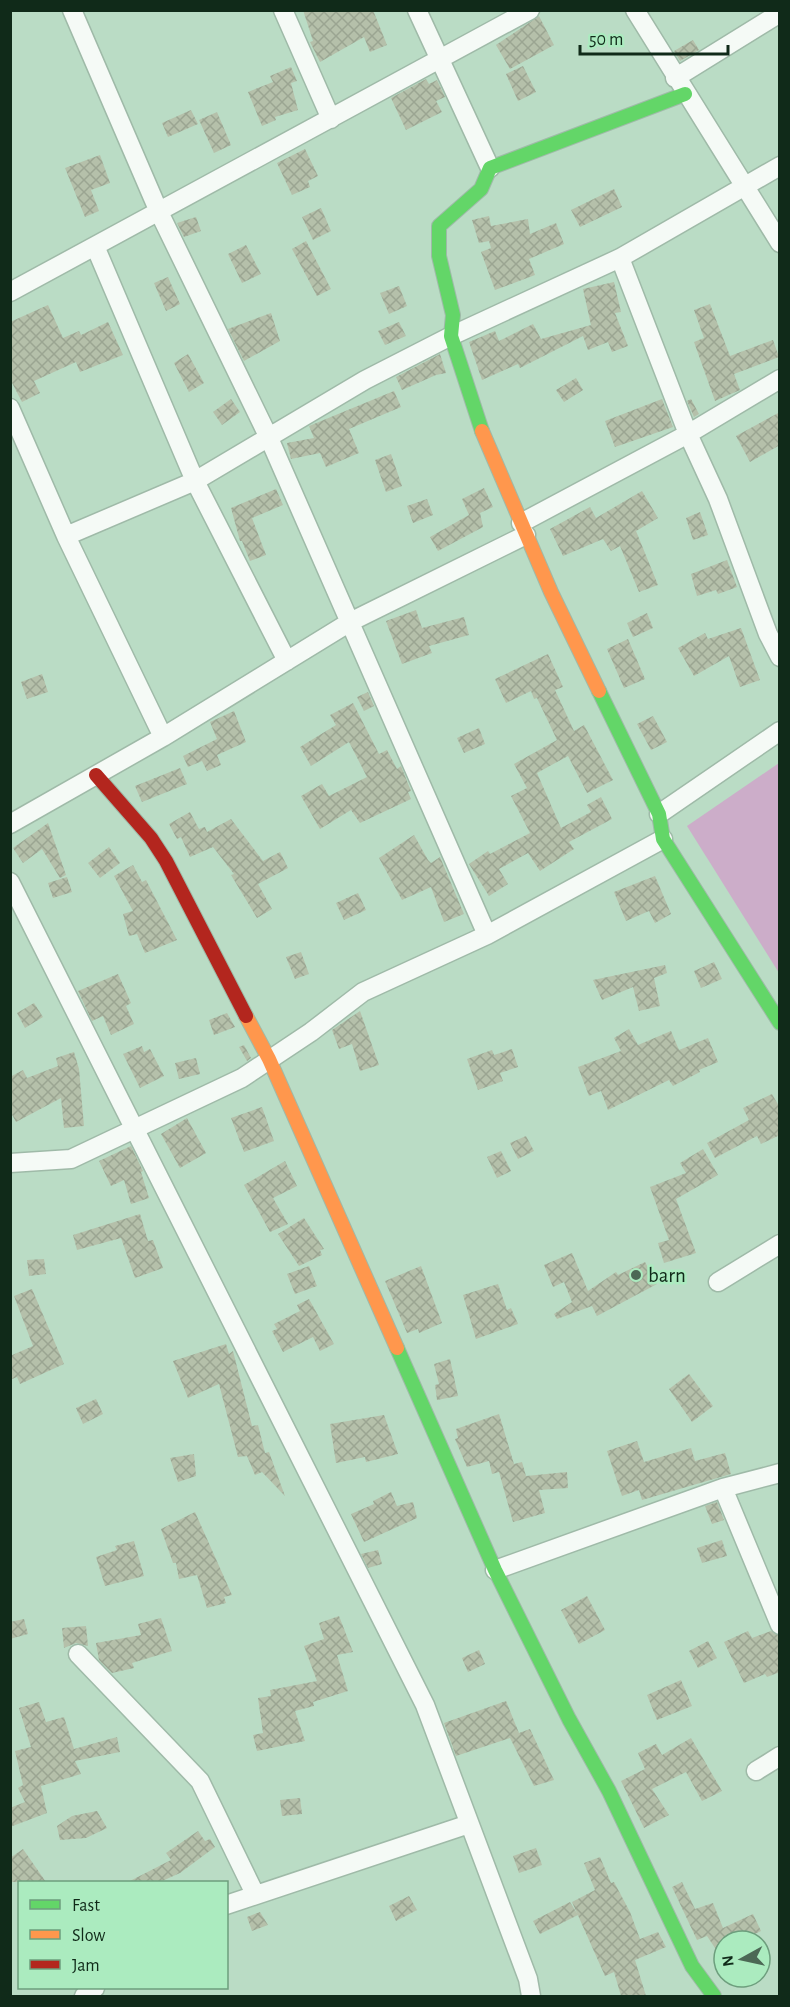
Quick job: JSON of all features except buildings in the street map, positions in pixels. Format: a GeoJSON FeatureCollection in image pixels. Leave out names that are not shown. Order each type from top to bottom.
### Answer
{"type":"FeatureCollection","features":[{"type":"Feature","properties":{"kind":"street"},"geometry":{"type":"LineString","coordinates":[[72,10],[159,212],[269,438],[487,935]]}},
{"type":"Feature","properties":{"kind":"street"},"geometry":{"type":"LineString","coordinates":[[283,10],[331,120]]}},
{"type":"Feature","properties":{"kind":"street"},"geometry":{"type":"LineString","coordinates":[[417,10],[490,168]]}},
{"type":"Feature","properties":{"kind":"street"},"geometry":{"type":"LineString","coordinates":[[10,292],[442,60],[530,10]]}},
{"type":"Feature","properties":{"kind":"street"},"geometry":{"type":"LineString","coordinates":[[637,11],[675,78],[746,186],[780,243]]}},
{"type":"Feature","properties":{"kind":"street"},"geometry":{"type":"LineString","coordinates":[[675,78],[780,13]]}},
{"type":"Feature","properties":{"kind":"street"},"geometry":{"type":"LineString","coordinates":[[685,94],[490,168],[481,189],[438,226],[439,256],[453,315],[451,336],[477,420],[550,592],[659,814],[663,839],[780,1023]]}},
{"type":"Feature","properties":{"kind":"street"},"geometry":{"type":"LineString","coordinates":[[66,536],[195,481],[269,438],[295,419],[365,380],[451,336],[620,258],[780,166]]}},
{"type":"Feature","properties":{"kind":"street"},"geometry":{"type":"LineString","coordinates":[[94,246],[195,481],[287,661]]}},
{"type":"Feature","properties":{"kind":"street"},"geometry":{"type":"LineString","coordinates":[[620,258],[688,434],[718,499],[768,634],[780,657]]}},
{"type":"Feature","properties":{"kind":"street"},"geometry":{"type":"LineString","coordinates":[[10,824],[163,737],[350,622],[523,529],[780,379]]}},
{"type":"Feature","properties":{"kind":"street"},"geometry":{"type":"LineString","coordinates":[[10,408],[66,536],[163,737]]}},
{"type":"Feature","properties":{"kind":"street"},"geometry":{"type":"LineString","coordinates":[[659,814],[780,731]]}},
{"type":"Feature","properties":{"kind":"street"},"geometry":{"type":"LineString","coordinates":[[96,775],[151,838],[166,861],[269,1059],[495,1570],[568,1719],[614,1801],[692,1966],[714,1996]]}},
{"type":"Feature","properties":{"kind":"street"},"geometry":{"type":"LineString","coordinates":[[10,1163],[71,1159],[242,1078],[363,992],[487,935],[663,839]]}},
{"type":"Feature","properties":{"kind":"street"},"geometry":{"type":"LineString","coordinates":[[10,882],[137,1129],[425,1705],[528,1979],[531,1996]]}},
{"type":"Feature","properties":{"kind":"street"},"geometry":{"type":"LineString","coordinates":[[718,1282],[780,1244]]}},
{"type":"Feature","properties":{"kind":"street"},"geometry":{"type":"LineString","coordinates":[[495,1570],[723,1488],[780,1473]]}},
{"type":"Feature","properties":{"kind":"street"},"geometry":{"type":"LineString","coordinates":[[723,1488],[780,1625]]}},
{"type":"Feature","properties":{"kind":"street"},"geometry":{"type":"LineString","coordinates":[[78,1654],[200,1781],[211,1797],[255,1894]]}},
{"type":"Feature","properties":{"kind":"street"},"geometry":{"type":"LineString","coordinates":[[756,1771],[780,1756]]}},
{"type":"Feature","properties":{"kind":"street"},"geometry":{"type":"LineString","coordinates":[[228,1904],[469,1824]]}},
{"type":"Feature","properties":{"kind":"shaded area"},"geometry":{"type":"Polygon","coordinates":[[[779,763],[779,973],[687,826],[779,763]]]}},
{"type":"Feature","properties":{"kind":"traffic: fast"},"geometry":{"type":"LineString","coordinates":[[482,431],[451,336],[453,315],[439,256],[439,226],[481,189],[490,168],[685,94]]}},
{"type":"Feature","properties":{"kind":"traffic: fast"},"geometry":{"type":"LineString","coordinates":[[599,691],[659,814],[663,839],[780,1023]]}},
{"type":"Feature","properties":{"kind":"traffic: fast"},"geometry":{"type":"LineString","coordinates":[[397,1348],[495,1570],[569,1719],[609,1791],[692,1966],[714,1996]]}},
{"type":"Feature","properties":{"kind":"traffic: slow"},"geometry":{"type":"LineString","coordinates":[[482,431],[551,592],[599,691]]}},
{"type":"Feature","properties":{"kind":"traffic: slow"},"geometry":{"type":"LineString","coordinates":[[246,1016],[269,1059],[397,1348]]}},
{"type":"Feature","properties":{"kind":"traffic: jam"},"geometry":{"type":"LineString","coordinates":[[96,775],[151,838],[166,861],[246,1016]]}},
{"type":"Feature","properties":{"kind":"place","name":"barn"},"geometry":{"type":"Point","coordinates":[636,1275]}}]}
